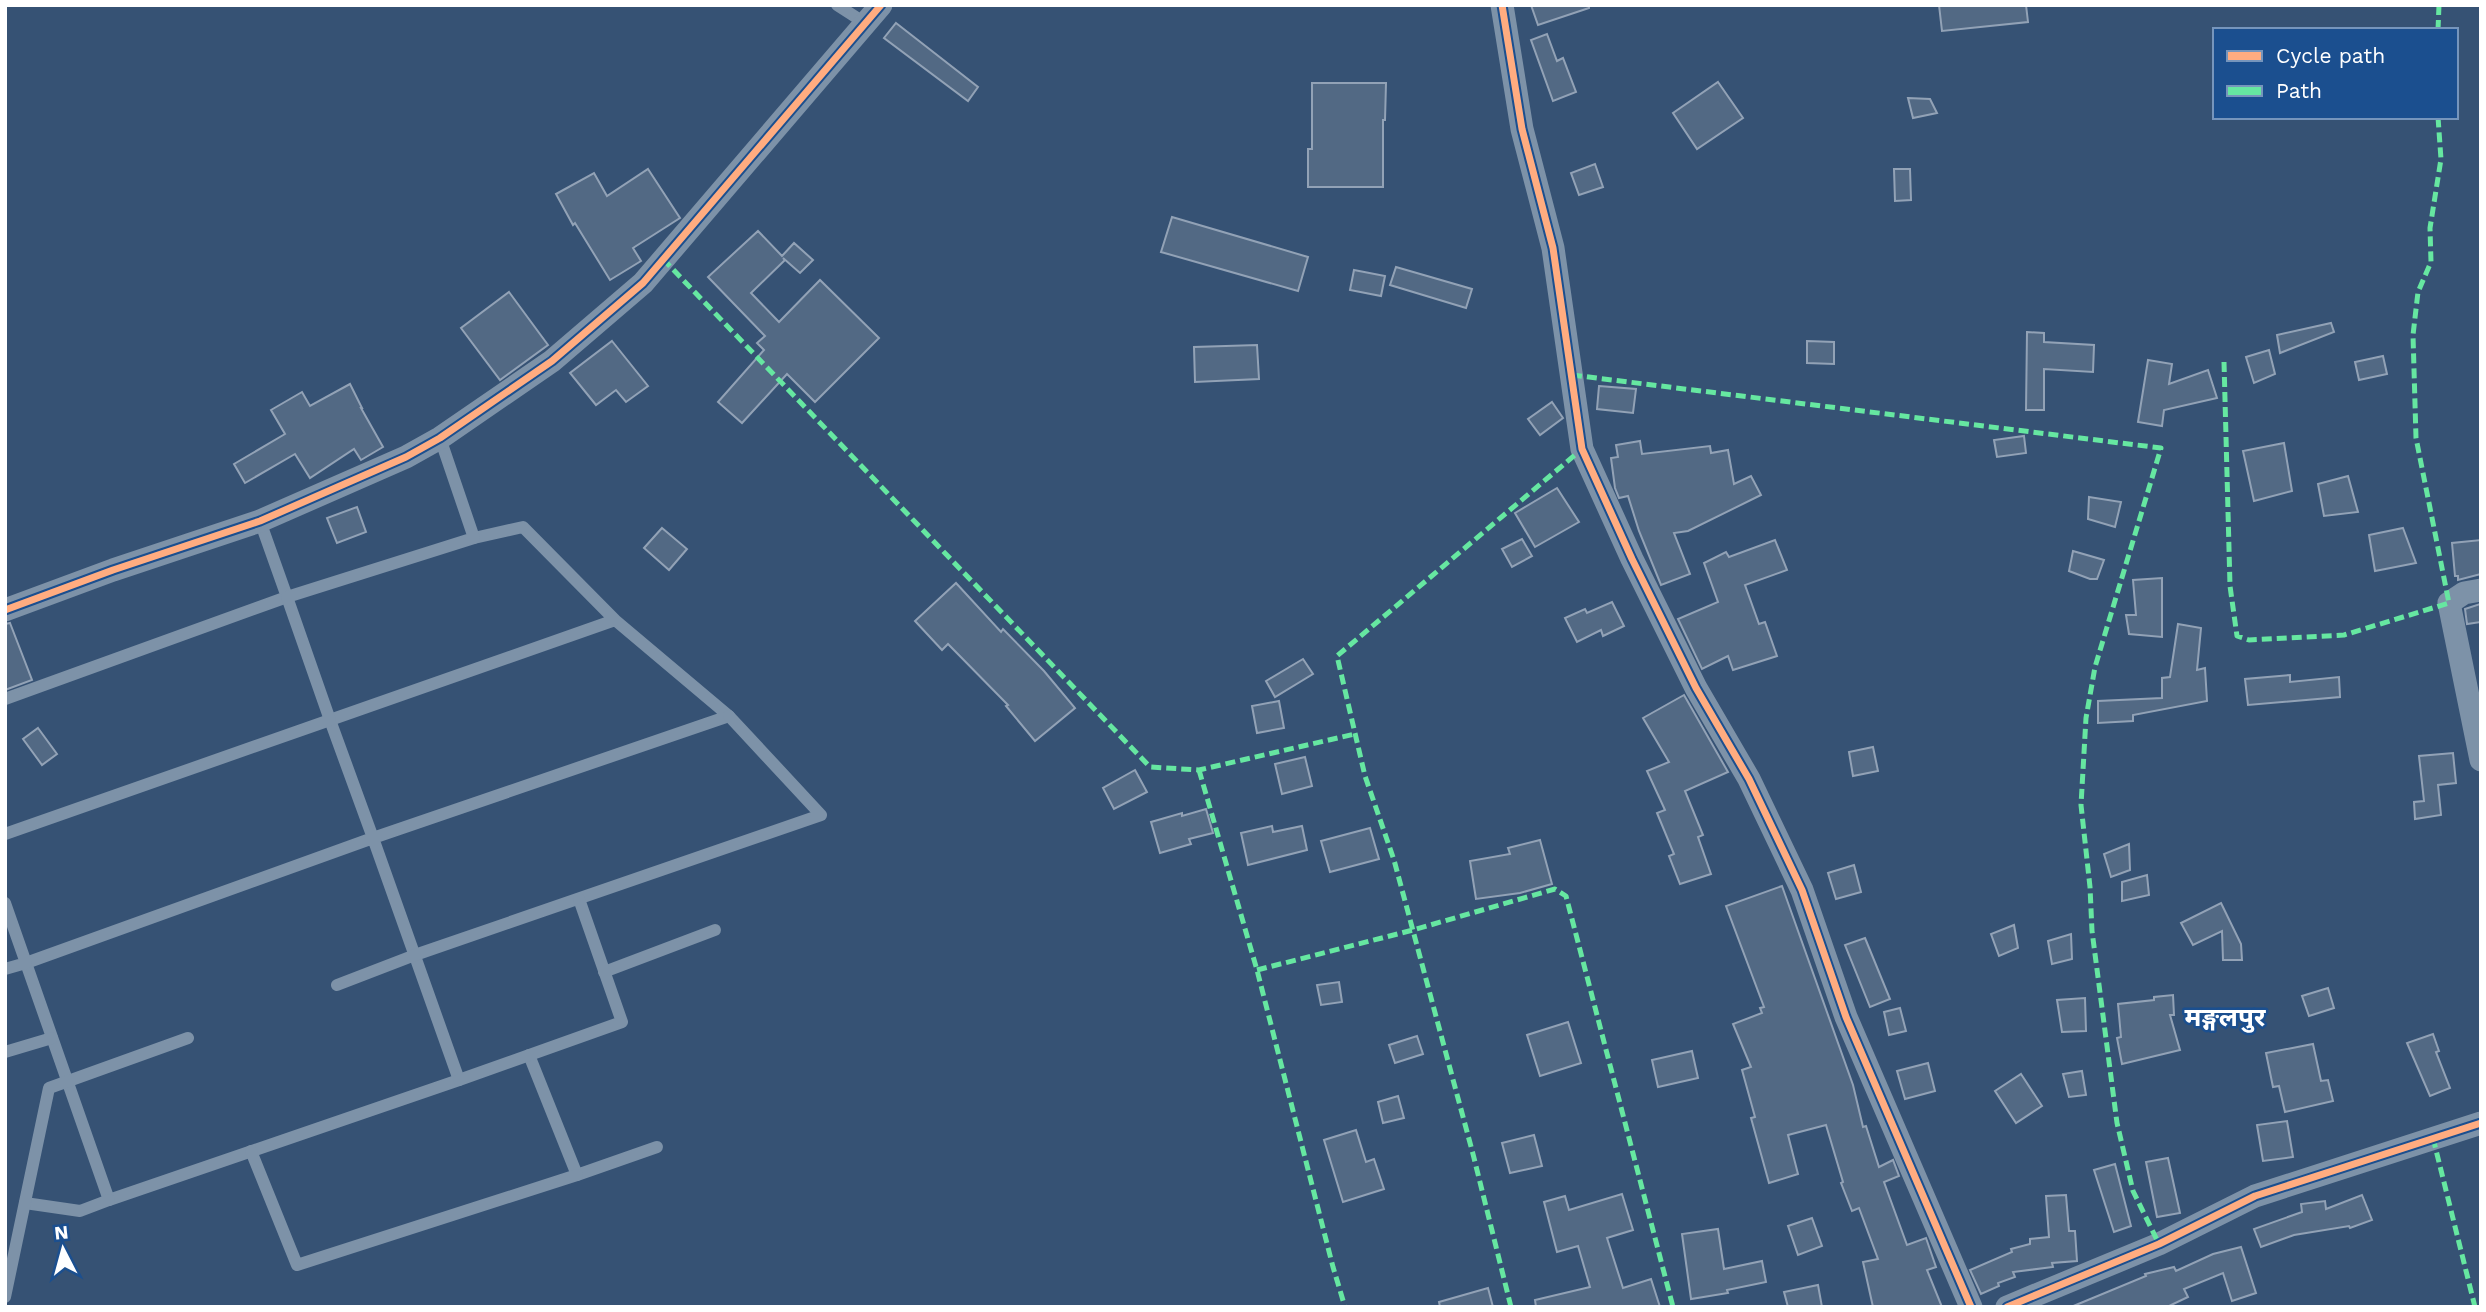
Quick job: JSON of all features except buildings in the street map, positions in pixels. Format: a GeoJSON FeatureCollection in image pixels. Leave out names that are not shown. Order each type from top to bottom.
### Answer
{"type":"FeatureCollection","features":[{"type":"Feature","properties":{"kind":"street"},"geometry":{"type":"LineString","coordinates":[[5,610],[113,570],[260,522],[406,457],[440,438],[552,361],[643,283],[881,5]]}},
{"type":"Feature","properties":{"kind":"street"},"geometry":{"type":"LineString","coordinates":[[1502,5],[1522,129],[1553,248],[1582,449],[1632,559],[1696,688],[1749,779],[1802,890],[1846,1017],[1971,1307]]}},
{"type":"Feature","properties":{"kind":"street"},"geometry":{"type":"LineString","coordinates":[[2481,590],[2464,593],[2449,603],[2481,760]]}},
{"type":"Feature","properties":{"kind":"street"},"geometry":{"type":"LineString","coordinates":[[2007,1307],[2159,1244],[2255,1196],[2481,1123]]}},
{"type":"Feature","properties":{"kind":"lane"},"geometry":{"type":"LineString","coordinates":[[837,5],[865,23]]}},
{"type":"Feature","properties":{"kind":"lane"},"geometry":{"type":"LineString","coordinates":[[440,438],[474,538]]}},
{"type":"Feature","properties":{"kind":"lane"},"geometry":{"type":"LineString","coordinates":[[260,522],[460,1080]]}},
{"type":"Feature","properties":{"kind":"lane"},"geometry":{"type":"LineString","coordinates":[[5,699],[287,597],[474,538],[523,527],[615,620],[729,716],[821,816],[415,955],[337,985]]}},
{"type":"Feature","properties":{"kind":"lane"},"geometry":{"type":"LineString","coordinates":[[5,834],[615,620]]}},
{"type":"Feature","properties":{"kind":"lane"},"geometry":{"type":"LineString","coordinates":[[5,969],[373,838],[729,716]]}},
{"type":"Feature","properties":{"kind":"lane"},"geometry":{"type":"LineString","coordinates":[[25,1203],[80,1211],[622,1022],[579,899]]}},
{"type":"Feature","properties":{"kind":"lane"},"geometry":{"type":"LineString","coordinates":[[5,903],[108,1200]]}},
{"type":"Feature","properties":{"kind":"lane"},"geometry":{"type":"LineString","coordinates":[[604,972],[715,930]]}},
{"type":"Feature","properties":{"kind":"lane"},"geometry":{"type":"LineString","coordinates":[[5,1052],[52,1038]]}},
{"type":"Feature","properties":{"kind":"lane"},"geometry":{"type":"LineString","coordinates":[[5,1297],[11,1238],[25,1203],[49,1088],[188,1038]]}},
{"type":"Feature","properties":{"kind":"lane"},"geometry":{"type":"LineString","coordinates":[[529,1055],[577,1175]]}},
{"type":"Feature","properties":{"kind":"lane"},"geometry":{"type":"LineString","coordinates":[[251,1151],[297,1265],[657,1147]]}},
{"type":"Feature","properties":{"kind":"marked path"},"geometry":{"type":"LineString","coordinates":[[2438,28],[2439,5]]}},
{"type":"Feature","properties":{"kind":"marked path"},"geometry":{"type":"LineString","coordinates":[[2224,362],[2230,586],[2237,636],[2249,640],[2344,635],[2449,603],[2416,438],[2413,335],[2418,292],[2431,262],[2430,228],[2441,159],[2438,119]]}},
{"type":"Feature","properties":{"kind":"marked path"},"geometry":{"type":"LineString","coordinates":[[663,259],[1150,767],[1199,770],[1355,734]]}},
{"type":"Feature","properties":{"kind":"marked path"},"geometry":{"type":"LineString","coordinates":[[1572,375],[2161,448],[2095,667],[2086,718],[2081,805],[2092,931],[2117,1123],[2133,1191],[2159,1244]]}},
{"type":"Feature","properties":{"kind":"marked path"},"geometry":{"type":"LineString","coordinates":[[1511,1307],[1394,860],[1365,776],[1337,656],[1582,449]]}},
{"type":"Feature","properties":{"kind":"marked path"},"geometry":{"type":"LineString","coordinates":[[1199,770],[1257,970],[1345,1307]]}},
{"type":"Feature","properties":{"kind":"marked path"},"geometry":{"type":"LineString","coordinates":[[1257,970],[1413,930],[1555,889],[1566,896],[1673,1307]]}},
{"type":"Feature","properties":{"kind":"marked path"},"geometry":{"type":"LineString","coordinates":[[2433,1138],[2475,1307]]}},
{"type":"Feature","properties":{"kind":"cycle path"},"geometry":{"type":"LineString","coordinates":[[5,610],[113,570],[260,521],[406,457],[440,438],[552,361],[643,283],[881,5]]}},
{"type":"Feature","properties":{"kind":"cycle path"},"geometry":{"type":"LineString","coordinates":[[1502,5],[1522,129],[1553,248],[1582,449],[1632,559],[1696,688],[1749,779],[1802,890],[1846,1017],[1971,1307]]}},
{"type":"Feature","properties":{"kind":"cycle path"},"geometry":{"type":"LineString","coordinates":[[2007,1307],[2159,1244],[2255,1196],[2481,1123]]}},
{"type":"Feature","properties":{"kind":"district","name":"मङ्गलपुर"},"geometry":{"type":"Point","coordinates":[2225,1017]}}]}
